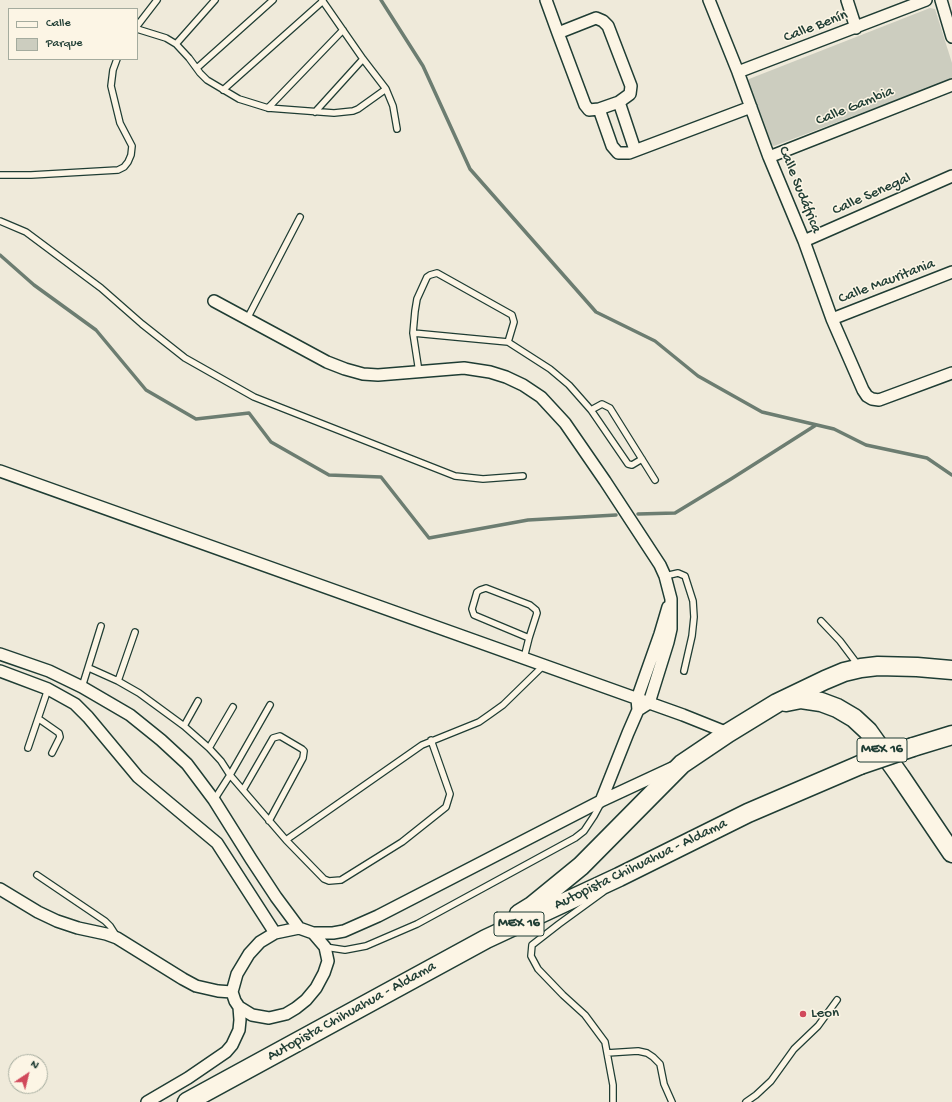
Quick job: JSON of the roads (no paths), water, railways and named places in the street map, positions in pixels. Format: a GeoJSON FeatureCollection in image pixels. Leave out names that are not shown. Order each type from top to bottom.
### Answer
{"type":"FeatureCollection","features":[{"type":"Feature","properties":{"kind":"highway"},"geometry":{"type":"LineString","coordinates":[[454,957],[484,935],[532,906],[581,866],[682,764],[728,733],[777,703],[844,672],[861,668],[878,666],[952,670]]}},
{"type":"Feature","properties":{"kind":"highway","name":"MEX 16"},"geometry":{"type":"LineString","coordinates":[[777,703],[801,699],[821,702],[837,708],[854,718],[868,731],[952,852]]}},
{"type":"Feature","properties":{"kind":"highway","name":"Autopista Chihuahua - Aldama"},"geometry":{"type":"LineString","coordinates":[[187,1102],[486,939],[619,877],[748,813],[860,765],[952,735]]}},
{"type":"Feature","properties":{"kind":"street"},"geometry":{"type":"LineString","coordinates":[[546,0],[558,33],[585,104],[589,110],[598,110],[618,102],[630,94],[631,86],[608,26],[603,21],[596,18],[558,33]]}},
{"type":"Feature","properties":{"kind":"street","name":"Calle Sudáfrica"},"geometry":{"type":"LineString","coordinates":[[709,0],[738,72],[769,157],[804,241],[832,319],[862,390],[872,399],[879,400],[952,373]]}},
{"type":"Feature","properties":{"kind":"street"},"geometry":{"type":"LineString","coordinates":[[847,0],[856,28]]}},
{"type":"Feature","properties":{"kind":"street","name":"Calle Benín"},"geometry":{"type":"LineString","coordinates":[[738,72],[926,0]]}},
{"type":"Feature","properties":{"kind":"street"},"geometry":{"type":"LineString","coordinates":[[941,0],[952,37]]}},
{"type":"Feature","properties":{"kind":"street","name":"Calle Gambia"},"geometry":{"type":"LineString","coordinates":[[769,157],[952,85]]}},
{"type":"Feature","properties":{"kind":"street"},"geometry":{"type":"LineString","coordinates":[[618,102],[635,150]]}},
{"type":"Feature","properties":{"kind":"street"},"geometry":{"type":"LineString","coordinates":[[598,110],[612,146],[618,152],[629,153],[750,107]]}},
{"type":"Feature","properties":{"kind":"street","name":"Calle Senegal"},"geometry":{"type":"LineString","coordinates":[[804,241],[952,176]]}},
{"type":"Feature","properties":{"kind":"street","name":"Calle Mauritania"},"geometry":{"type":"LineString","coordinates":[[832,319],[952,272]]}},
{"type":"Feature","properties":{"kind":"street"},"geometry":{"type":"LineString","coordinates":[[214,301],[327,362],[345,369],[363,374],[378,375],[464,368],[490,372],[506,377],[518,382],[541,397],[565,423],[605,481],[665,576],[671,599],[672,618],[670,635],[649,703],[638,710]]}},
{"type":"Feature","properties":{"kind":"street"},"geometry":{"type":"LineString","coordinates":[[0,471],[544,665],[728,733]]}},
{"type":"Feature","properties":{"kind":"street"},"geometry":{"type":"LineString","coordinates":[[602,801],[638,710],[637,699],[671,599]]}},
{"type":"Feature","properties":{"kind":"street"},"geometry":{"type":"LineString","coordinates":[[0,654],[49,671],[82,687],[130,715],[161,740],[187,764],[214,800],[276,897],[299,928],[314,934],[344,931],[372,919],[602,801],[682,764]]}},
{"type":"Feature","properties":{"kind":"street"},"geometry":{"type":"LineString","coordinates":[[0,672],[48,689],[75,704],[88,717],[138,777],[217,843],[276,933]]}},
{"type":"Feature","properties":{"kind":"street"},"geometry":{"type":"LineString","coordinates":[[0,889],[38,912],[57,921],[117,938],[196,986],[206,989],[232,992]]}},
{"type":"Feature","properties":{"kind":"street"},"geometry":{"type":"LineString","coordinates":[[299,928],[276,933],[260,942],[249,954],[237,974],[232,992],[235,1001],[240,1007],[252,1015],[269,1018],[286,1014],[306,1000],[316,988],[324,973],[328,961],[325,947],[314,934]]}},
{"type":"Feature","properties":{"kind":"street"},"geometry":{"type":"LineString","coordinates":[[147,1102],[188,1078],[226,1052],[232,1045],[239,1030],[240,1007]]}},
{"type":"Feature","properties":{"kind":"lane"},"geometry":{"type":"LineString","coordinates":[[138,27],[156,0]]}},
{"type":"Feature","properties":{"kind":"lane"},"geometry":{"type":"LineString","coordinates":[[176,44],[215,0]]}},
{"type":"Feature","properties":{"kind":"lane"},"geometry":{"type":"LineString","coordinates":[[197,68],[273,0]]}},
{"type":"Feature","properties":{"kind":"lane"},"geometry":{"type":"LineString","coordinates":[[223,90],[322,0],[386,89],[393,106],[396,129]]}},
{"type":"Feature","properties":{"kind":"lane"},"geometry":{"type":"LineString","coordinates":[[138,28],[166,38],[176,44],[207,80],[223,90],[239,99],[268,108],[334,113],[353,111],[386,89]]}},
{"type":"Feature","properties":{"kind":"lane"},"geometry":{"type":"LineString","coordinates":[[268,108],[343,30]]}},
{"type":"Feature","properties":{"kind":"lane"},"geometry":{"type":"LineString","coordinates":[[314,112],[363,59]]}},
{"type":"Feature","properties":{"kind":"lane"},"geometry":{"type":"LineString","coordinates":[[0,175],[31,175],[118,170],[124,167],[131,155],[132,146],[120,123],[111,86],[113,70],[117,60]]}},
{"type":"Feature","properties":{"kind":"lane"},"geometry":{"type":"LineString","coordinates":[[247,319],[300,217]]}},
{"type":"Feature","properties":{"kind":"lane"},"geometry":{"type":"LineString","coordinates":[[0,221],[26,232],[101,288],[142,324],[185,358],[254,397],[455,476],[483,479],[523,476]]}},
{"type":"Feature","properties":{"kind":"lane"},"geometry":{"type":"LineString","coordinates":[[419,372],[413,333],[415,311],[417,299],[428,277],[432,274],[437,273],[512,315],[514,322],[508,342]]}},
{"type":"Feature","properties":{"kind":"lane"},"geometry":{"type":"LineString","coordinates":[[413,333],[508,342],[550,369],[569,385],[591,410],[628,464],[632,465],[642,459]]}},
{"type":"Feature","properties":{"kind":"lane"},"geometry":{"type":"LineString","coordinates":[[591,410],[602,404],[610,408],[655,480]]}},
{"type":"Feature","properties":{"kind":"lane"},"geometry":{"type":"LineString","coordinates":[[665,576],[678,573],[686,576],[693,601],[694,617],[692,636],[684,671]]}},
{"type":"Feature","properties":{"kind":"lane"},"geometry":{"type":"LineString","coordinates":[[524,659],[537,612],[534,607],[486,588],[477,592],[472,609],[474,616],[529,638]]}},
{"type":"Feature","properties":{"kind":"lane"},"geometry":{"type":"LineString","coordinates":[[821,621],[840,640],[861,668]]}},
{"type":"Feature","properties":{"kind":"lane"},"geometry":{"type":"LineString","coordinates":[[82,687],[101,626]]}},
{"type":"Feature","properties":{"kind":"lane"},"geometry":{"type":"LineString","coordinates":[[118,681],[135,632]]}},
{"type":"Feature","properties":{"kind":"lane"},"geometry":{"type":"LineString","coordinates":[[286,840],[422,745],[474,724],[490,715],[503,705],[544,665]]}},
{"type":"Feature","properties":{"kind":"lane"},"geometry":{"type":"LineString","coordinates":[[89,668],[118,681],[139,693],[184,726],[209,748],[269,821],[324,879],[336,881],[341,880],[402,842],[446,807],[450,794],[432,740]]}},
{"type":"Feature","properties":{"kind":"lane"},"geometry":{"type":"LineString","coordinates":[[28,748],[48,689]]}},
{"type":"Feature","properties":{"kind":"lane"},"geometry":{"type":"LineString","coordinates":[[184,726],[198,701]]}},
{"type":"Feature","properties":{"kind":"lane"},"geometry":{"type":"LineString","coordinates":[[214,800],[270,705]]}},
{"type":"Feature","properties":{"kind":"lane"},"geometry":{"type":"LineString","coordinates":[[209,748],[233,707]]}},
{"type":"Feature","properties":{"kind":"lane"},"geometry":{"type":"LineString","coordinates":[[39,719],[59,734],[60,737],[52,752]]}},
{"type":"Feature","properties":{"kind":"lane"},"geometry":{"type":"LineString","coordinates":[[243,790],[273,738],[280,736],[304,751],[303,758],[269,821]]}},
{"type":"Feature","properties":{"kind":"lane"},"geometry":{"type":"LineString","coordinates":[[325,947],[345,950],[361,947],[417,924],[576,838],[587,826],[602,801]]}},
{"type":"Feature","properties":{"kind":"lane"},"geometry":{"type":"LineString","coordinates":[[38,875],[105,921],[112,928],[117,938]]}},
{"type":"Feature","properties":{"kind":"lane"},"geometry":{"type":"LineString","coordinates":[[614,1102],[613,1085],[605,1042],[590,1021],[538,969],[531,956],[531,950],[532,945],[598,897],[619,877]]}},
{"type":"Feature","properties":{"kind":"lane"},"geometry":{"type":"LineString","coordinates":[[746,1102],[756,1095],[770,1081],[794,1049],[818,1026],[837,1000]]}},
{"type":"Feature","properties":{"kind":"lane"},"geometry":{"type":"LineString","coordinates":[[607,1053],[638,1051],[647,1053],[658,1060],[664,1084],[672,1102]]}},
{"type":"Feature","properties":{"kind":"waterway"},"geometry":{"type":"LineString","coordinates":[[381,0],[423,66],[470,169],[596,312],[655,341],[698,376],[762,412],[834,429],[866,445],[927,458],[952,475]]}},
{"type":"Feature","properties":{"kind":"waterway"},"geometry":{"type":"LineString","coordinates":[[0,255],[34,285],[96,330],[146,390],[196,419],[249,413],[271,442],[329,475],[381,477],[429,538],[528,520],[616,515]]}},
{"type":"Feature","properties":{"kind":"waterway"},"geometry":{"type":"LineString","coordinates":[[638,514],[675,513],[816,425]]}},
{"type":"Feature","properties":{"kind":"place","name":"Leon"},"geometry":{"type":"Point","coordinates":[803,1014]}}]}
